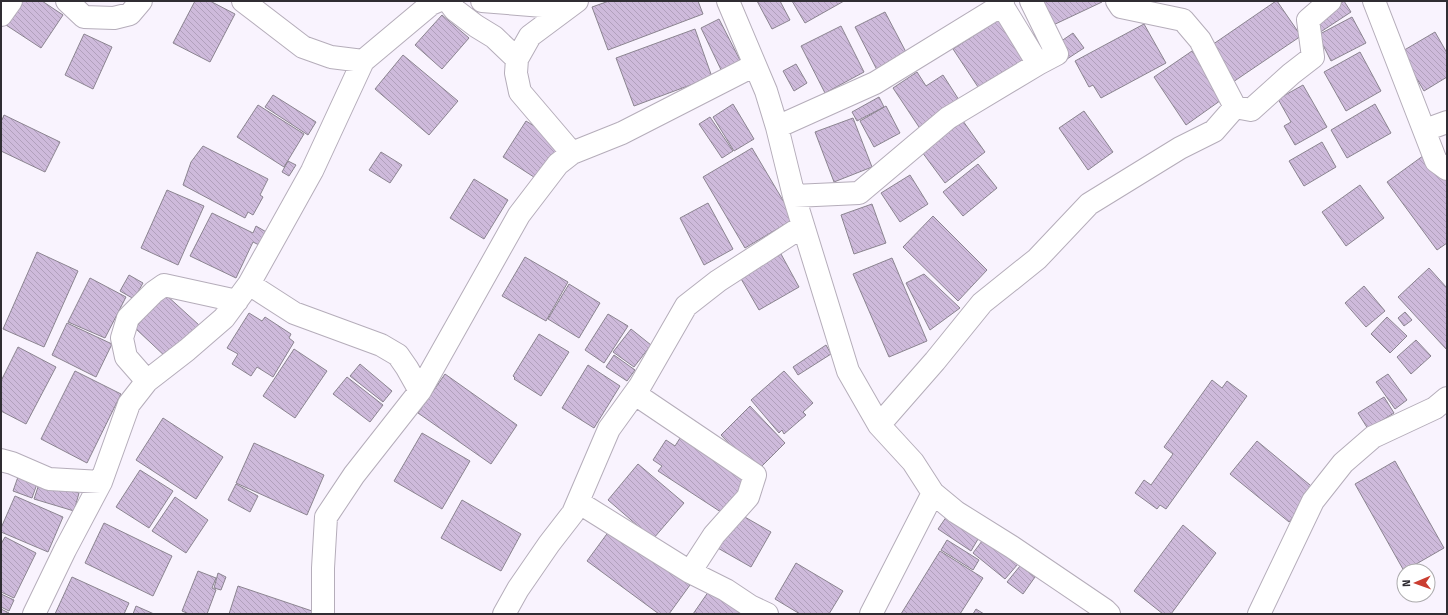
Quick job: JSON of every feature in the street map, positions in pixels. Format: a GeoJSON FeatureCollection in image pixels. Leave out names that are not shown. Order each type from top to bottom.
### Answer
{"type":"FeatureCollection","features":[{"type":"Feature","properties":{"kind":"street"},"geometry":{"type":"LineString","coordinates":[[1,15],[11,1]]}},
{"type":"Feature","properties":{"kind":"street"},"geometry":{"type":"LineString","coordinates":[[67,1],[84,17],[114,18],[130,14],[141,1]]}},
{"type":"Feature","properties":{"kind":"street"},"geometry":{"type":"LineString","coordinates":[[244,1],[303,47],[331,57],[363,61]]}},
{"type":"Feature","properties":{"kind":"street"},"geometry":{"type":"LineString","coordinates":[[34,614],[65,550],[101,482],[129,404],[147,381],[187,350],[224,318],[243,293],[312,171],[363,61],[431,4],[438,1]]}},
{"type":"Feature","properties":{"kind":"street"},"geometry":{"type":"LineString","coordinates":[[448,1],[455,10],[476,26],[494,37],[517,59]]}},
{"type":"Feature","properties":{"kind":"street"},"geometry":{"type":"LineString","coordinates":[[482,1],[542,6],[574,2]]}},
{"type":"Feature","properties":{"kind":"street"},"geometry":{"type":"LineString","coordinates":[[728,1],[766,90],[794,196],[848,371],[879,425],[913,462],[933,493],[956,512],[1012,547],[1109,614]]}},
{"type":"Feature","properties":{"kind":"street"},"geometry":{"type":"LineString","coordinates":[[794,196],[859,193],[948,118],[1057,54],[1031,1]]}},
{"type":"Feature","properties":{"kind":"street"},"geometry":{"type":"LineString","coordinates":[[1117,1],[1121,7],[1183,20],[1200,40],[1235,107]]}},
{"type":"Feature","properties":{"kind":"street"},"geometry":{"type":"LineString","coordinates":[[1235,107],[1251,110],[1291,74],[1313,57],[1308,20],[1330,1]]}},
{"type":"Feature","properties":{"kind":"street"},"geometry":{"type":"LineString","coordinates":[[1374,1],[1436,161],[1447,169]]}},
{"type":"Feature","properties":{"kind":"street"},"geometry":{"type":"LineString","coordinates":[[572,153],[520,92],[516,73],[517,59],[530,36],[574,2]]}},
{"type":"Feature","properties":{"kind":"street"},"geometry":{"type":"LineString","coordinates":[[777,127],[875,83],[1003,3],[1038,64]]}},
{"type":"Feature","properties":{"kind":"street"},"geometry":{"type":"LineString","coordinates":[[324,614],[323,568],[326,518],[354,475],[420,391],[519,215],[558,164],[572,153],[622,133],[756,65]]}},
{"type":"Feature","properties":{"kind":"street"},"geometry":{"type":"LineString","coordinates":[[879,425],[936,361],[982,303],[1036,259],[1089,204],[1180,148],[1214,131],[1235,107]]}},
{"type":"Feature","properties":{"kind":"street"},"geometry":{"type":"LineString","coordinates":[[1424,130],[1447,122]]}},
{"type":"Feature","properties":{"kind":"street"},"geometry":{"type":"LineString","coordinates":[[504,614],[518,589],[549,544],[573,513],[609,430],[635,394],[686,306],[718,281],[803,226]]}},
{"type":"Feature","properties":{"kind":"street"},"geometry":{"type":"LineString","coordinates":[[147,381],[126,357],[122,338],[128,318],[154,292],[164,285],[243,293],[381,345],[398,355],[420,391]]}},
{"type":"Feature","properties":{"kind":"street"},"geometry":{"type":"LineString","coordinates":[[635,394],[755,475],[748,497],[714,535],[690,572]]}},
{"type":"Feature","properties":{"kind":"street"},"geometry":{"type":"LineString","coordinates":[[1259,614],[1313,501],[1343,464],[1373,436],[1435,408],[1447,398]]}},
{"type":"Feature","properties":{"kind":"street"},"geometry":{"type":"LineString","coordinates":[[1,460],[12,463],[49,480],[101,482]]}},
{"type":"Feature","properties":{"kind":"street"},"geometry":{"type":"LineString","coordinates":[[871,614],[933,493]]}},
{"type":"Feature","properties":{"kind":"street"},"geometry":{"type":"LineString","coordinates":[[578,502],[690,572],[726,590],[754,611]]}},
{"type":"Feature","properties":{"kind":"building"},"geometry":{"type":"Polygon","coordinates":[[[21,1],[42,1],[63,15],[41,48],[6,25],[21,1]]]}},
{"type":"Feature","properties":{"kind":"building"},"geometry":{"type":"Polygon","coordinates":[[[195,1],[210,1],[235,14],[210,62],[173,43],[195,1]]]}},
{"type":"Feature","properties":{"kind":"building"},"geometry":{"type":"Polygon","coordinates":[[[609,1],[698,1],[703,14],[608,50],[592,7],[609,1]]]}},
{"type":"Feature","properties":{"kind":"building"},"geometry":{"type":"Polygon","coordinates":[[[757,1],[780,1],[790,20],[772,29],[757,1]]]}},
{"type":"Feature","properties":{"kind":"building"},"geometry":{"type":"Polygon","coordinates":[[[792,1],[844,1],[805,23],[792,1]]]}},
{"type":"Feature","properties":{"kind":"building"},"geometry":{"type":"Polygon","coordinates":[[[1037,1],[1101,1],[1102,2],[1049,27],[1037,1]]]}},
{"type":"Feature","properties":{"kind":"building"},"geometry":{"type":"Polygon","coordinates":[[[1276,1],[1301,36],[1233,82],[1209,47],[1276,1]]]}},
{"type":"Feature","properties":{"kind":"building"},"geometry":{"type":"Polygon","coordinates":[[[1344,1],[1351,12],[1319,33],[1312,22],[1344,1]]]}},
{"type":"Feature","properties":{"kind":"building"},"geometry":{"type":"Polygon","coordinates":[[[885,12],[907,54],[877,70],[855,27],[885,12]]]}},
{"type":"Feature","properties":{"kind":"building"},"geometry":{"type":"Polygon","coordinates":[[[442,15],[469,38],[442,69],[415,45],[442,15]]]}},
{"type":"Feature","properties":{"kind":"building"},"geometry":{"type":"Polygon","coordinates":[[[1352,17],[1366,43],[1331,61],[1318,35],[1352,17]]]}},
{"type":"Feature","properties":{"kind":"building"},"geometry":{"type":"Polygon","coordinates":[[[1001,18],[1027,58],[980,90],[953,49],[1001,18]]]}},
{"type":"Feature","properties":{"kind":"building"},"geometry":{"type":"Polygon","coordinates":[[[719,19],[743,66],[724,76],[701,28],[719,19]]]}},
{"type":"Feature","properties":{"kind":"building"},"geometry":{"type":"Polygon","coordinates":[[[1144,24],[1166,63],[1101,98],[1093,85],[1089,87],[1075,61],[1144,24]]]}},
{"type":"Feature","properties":{"kind":"building"},"geometry":{"type":"Polygon","coordinates":[[[841,26],[864,72],[825,93],[801,46],[841,26]]]}},
{"type":"Feature","properties":{"kind":"building"},"geometry":{"type":"Polygon","coordinates":[[[695,29],[712,77],[634,106],[616,58],[695,29]]]}},
{"type":"Feature","properties":{"kind":"building"},"geometry":{"type":"Polygon","coordinates":[[[1435,32],[1447,53],[1447,77],[1424,91],[1401,52],[1435,32]]]}},
{"type":"Feature","properties":{"kind":"building"},"geometry":{"type":"Polygon","coordinates":[[[1073,33],[1084,48],[1067,59],[1057,44],[1073,33]]]}},
{"type":"Feature","properties":{"kind":"building"},"geometry":{"type":"Polygon","coordinates":[[[84,34],[112,47],[93,89],[65,75],[84,34]]]}},
{"type":"Feature","properties":{"kind":"building"},"geometry":{"type":"Polygon","coordinates":[[[1192,51],[1224,98],[1186,125],[1154,77],[1192,51]]]}},
{"type":"Feature","properties":{"kind":"building"},"geometry":{"type":"Polygon","coordinates":[[[1360,52],[1381,91],[1346,111],[1324,72],[1360,52]]]}},
{"type":"Feature","properties":{"kind":"building"},"geometry":{"type":"Polygon","coordinates":[[[403,55],[458,101],[429,135],[375,89],[403,55]]]}},
{"type":"Feature","properties":{"kind":"building"},"geometry":{"type":"Polygon","coordinates":[[[796,64],[807,83],[794,91],[783,71],[796,64]]]}},
{"type":"Feature","properties":{"kind":"building"},"geometry":{"type":"Polygon","coordinates":[[[917,72],[926,86],[943,75],[959,100],[921,130],[893,88],[917,72]]]}},
{"type":"Feature","properties":{"kind":"building"},"geometry":{"type":"Polygon","coordinates":[[[1303,85],[1327,127],[1295,145],[1284,126],[1291,122],[1278,99],[1303,85]]]}},
{"type":"Feature","properties":{"kind":"building"},"geometry":{"type":"Polygon","coordinates":[[[273,95],[316,122],[308,135],[265,107],[273,95]]]}},
{"type":"Feature","properties":{"kind":"building"},"geometry":{"type":"Polygon","coordinates":[[[879,97],[884,107],[857,121],[852,112],[879,97]]]}},
{"type":"Feature","properties":{"kind":"building"},"geometry":{"type":"Polygon","coordinates":[[[733,104],[754,139],[734,151],[713,117],[733,104]]]}},
{"type":"Feature","properties":{"kind":"building"},"geometry":{"type":"Polygon","coordinates":[[[1375,104],[1391,133],[1347,158],[1331,130],[1375,104]]]}},
{"type":"Feature","properties":{"kind":"building"},"geometry":{"type":"Polygon","coordinates":[[[258,105],[304,134],[284,167],[237,137],[258,105]]]}},
{"type":"Feature","properties":{"kind":"building"},"geometry":{"type":"Polygon","coordinates":[[[886,106],[900,133],[874,147],[860,121],[886,106]]]}},
{"type":"Feature","properties":{"kind":"building"},"geometry":{"type":"Polygon","coordinates":[[[1084,111],[1113,152],[1088,170],[1059,128],[1084,111]]]}},
{"type":"Feature","properties":{"kind":"building"},"geometry":{"type":"Polygon","coordinates":[[[4,115],[60,142],[45,172],[1,151],[1,119],[2,120],[4,115]]]}},
{"type":"Feature","properties":{"kind":"building"},"geometry":{"type":"Polygon","coordinates":[[[710,117],[733,151],[722,158],[699,124],[710,117]]]}},
{"type":"Feature","properties":{"kind":"building"},"geometry":{"type":"Polygon","coordinates":[[[853,118],[872,167],[834,182],[815,132],[853,118]]]}},
{"type":"Feature","properties":{"kind":"building"},"geometry":{"type":"Polygon","coordinates":[[[526,121],[563,144],[540,181],[503,157],[526,121]]]}},
{"type":"Feature","properties":{"kind":"building"},"geometry":{"type":"Polygon","coordinates":[[[963,121],[985,152],[945,183],[922,152],[963,121]]]}},
{"type":"Feature","properties":{"kind":"building"},"geometry":{"type":"Polygon","coordinates":[[[1322,142],[1336,167],[1304,186],[1289,161],[1322,142]]]}},
{"type":"Feature","properties":{"kind":"building"},"geometry":{"type":"Polygon","coordinates":[[[203,146],[268,179],[260,195],[263,197],[253,215],[248,212],[245,218],[183,185],[191,162],[203,146]]]}},
{"type":"Feature","properties":{"kind":"building"},"geometry":{"type":"Polygon","coordinates":[[[752,148],[794,219],[745,248],[703,177],[752,148]]]}},
{"type":"Feature","properties":{"kind":"building"},"geometry":{"type":"Polygon","coordinates":[[[381,152],[402,165],[390,183],[369,170],[381,152]]]}},
{"type":"Feature","properties":{"kind":"building"},"geometry":{"type":"Polygon","coordinates":[[[1427,153],[1447,180],[1447,243],[1437,250],[1387,182],[1427,153]]]}},
{"type":"Feature","properties":{"kind":"building"},"geometry":{"type":"Polygon","coordinates":[[[288,161],[296,165],[289,176],[282,172],[288,161]]]}},
{"type":"Feature","properties":{"kind":"building"},"geometry":{"type":"Polygon","coordinates":[[[978,164],[997,188],[963,216],[943,192],[978,164]]]}},
{"type":"Feature","properties":{"kind":"building"},"geometry":{"type":"Polygon","coordinates":[[[910,175],[928,204],[900,222],[881,193],[910,175]]]}},
{"type":"Feature","properties":{"kind":"building"},"geometry":{"type":"Polygon","coordinates":[[[474,179],[508,200],[484,239],[450,218],[474,179]]]}},
{"type":"Feature","properties":{"kind":"building"},"geometry":{"type":"Polygon","coordinates":[[[1360,185],[1384,218],[1346,246],[1322,212],[1360,185]]]}},
{"type":"Feature","properties":{"kind":"building"},"geometry":{"type":"Polygon","coordinates":[[[167,190],[204,206],[178,265],[141,248],[167,190]]]}},
{"type":"Feature","properties":{"kind":"building"},"geometry":{"type":"Polygon","coordinates":[[[708,203],[733,249],[704,265],[680,218],[708,203]]]}},
{"type":"Feature","properties":{"kind":"building"},"geometry":{"type":"Polygon","coordinates":[[[872,204],[886,243],[854,254],[841,215],[872,204]]]}},
{"type":"Feature","properties":{"kind":"building"},"geometry":{"type":"Polygon","coordinates":[[[212,213],[253,233],[256,226],[268,233],[261,246],[253,242],[236,278],[190,256],[212,213]]]}},
{"type":"Feature","properties":{"kind":"building"},"geometry":{"type":"Polygon","coordinates":[[[933,216],[987,270],[958,301],[903,247],[933,216]]]}},
{"type":"Feature","properties":{"kind":"building"},"geometry":{"type":"Polygon","coordinates":[[[37,252],[78,271],[44,347],[3,329],[37,252]]]}},
{"type":"Feature","properties":{"kind":"building"},"geometry":{"type":"Polygon","coordinates":[[[781,254],[799,287],[759,310],[740,277],[781,254]]]}},
{"type":"Feature","properties":{"kind":"building"},"geometry":{"type":"Polygon","coordinates":[[[525,257],[568,282],[546,321],[502,296],[525,257]]]}},
{"type":"Feature","properties":{"kind":"building"},"geometry":{"type":"Polygon","coordinates":[[[892,258],[927,341],[889,357],[853,274],[892,258]]]}},
{"type":"Feature","properties":{"kind":"building"},"geometry":{"type":"Polygon","coordinates":[[[1429,268],[1447,288],[1447,350],[1398,297],[1429,268]]]}},
{"type":"Feature","properties":{"kind":"building"},"geometry":{"type":"Polygon","coordinates":[[[924,274],[960,308],[930,330],[906,283],[924,274]]]}},
{"type":"Feature","properties":{"kind":"building"},"geometry":{"type":"Polygon","coordinates":[[[129,275],[143,283],[134,299],[120,291],[129,275]]]}},
{"type":"Feature","properties":{"kind":"building"},"geometry":{"type":"Polygon","coordinates":[[[90,278],[126,297],[105,338],[68,322],[90,278]]]}},
{"type":"Feature","properties":{"kind":"building"},"geometry":{"type":"Polygon","coordinates":[[[569,284],[600,303],[579,338],[548,319],[569,284]]]}},
{"type":"Feature","properties":{"kind":"building"},"geometry":{"type":"Polygon","coordinates":[[[1364,286],[1385,311],[1366,327],[1345,303],[1364,286]]]}},
{"type":"Feature","properties":{"kind":"building"},"geometry":{"type":"Polygon","coordinates":[[[165,294],[199,325],[168,359],[135,328],[165,294]]]}},
{"type":"Feature","properties":{"kind":"building"},"geometry":{"type":"Polygon","coordinates":[[[1405,312],[1412,320],[1404,326],[1398,318],[1405,312]]]}},
{"type":"Feature","properties":{"kind":"building"},"geometry":{"type":"Polygon","coordinates":[[[249,313],[262,321],[265,317],[291,334],[289,338],[294,342],[273,377],[257,367],[251,376],[232,364],[238,354],[227,348],[249,313]]]}},
{"type":"Feature","properties":{"kind":"building"},"geometry":{"type":"Polygon","coordinates":[[[608,314],[628,326],[604,363],[585,350],[608,314]]]}},
{"type":"Feature","properties":{"kind":"building"},"geometry":{"type":"Polygon","coordinates":[[[1387,317],[1407,336],[1390,353],[1371,334],[1387,317]]]}},
{"type":"Feature","properties":{"kind":"building"},"geometry":{"type":"Polygon","coordinates":[[[67,323],[112,344],[96,377],[52,355],[67,323]]]}},
{"type":"Feature","properties":{"kind":"building"},"geometry":{"type":"Polygon","coordinates":[[[631,329],[651,345],[634,367],[613,352],[631,329]]]}},
{"type":"Feature","properties":{"kind":"building"},"geometry":{"type":"Polygon","coordinates":[[[539,334],[569,352],[541,396],[514,379],[515,378],[513,376],[539,334]]]}},
{"type":"Feature","properties":{"kind":"building"},"geometry":{"type":"Polygon","coordinates":[[[1416,340],[1431,356],[1411,374],[1397,357],[1416,340]]]}},
{"type":"Feature","properties":{"kind":"building"},"geometry":{"type":"Polygon","coordinates":[[[826,345],[831,354],[798,375],[793,367],[826,345]]]}},
{"type":"Feature","properties":{"kind":"building"},"geometry":{"type":"Polygon","coordinates":[[[18,347],[56,367],[26,424],[1,411],[1,381],[18,347]]]}},
{"type":"Feature","properties":{"kind":"building"},"geometry":{"type":"Polygon","coordinates":[[[294,349],[327,371],[295,418],[263,396],[294,349]]]}},
{"type":"Feature","properties":{"kind":"building"},"geometry":{"type":"Polygon","coordinates":[[[614,355],[635,370],[627,381],[606,367],[614,355]]]}},
{"type":"Feature","properties":{"kind":"building"},"geometry":{"type":"Polygon","coordinates":[[[360,364],[392,391],[383,402],[350,376],[360,364]]]}},
{"type":"Feature","properties":{"kind":"building"},"geometry":{"type":"Polygon","coordinates":[[[588,365],[620,386],[594,428],[562,408],[588,365]]]}},
{"type":"Feature","properties":{"kind":"building"},"geometry":{"type":"Polygon","coordinates":[[[75,371],[121,394],[87,463],[41,439],[75,371]]]}},
{"type":"Feature","properties":{"kind":"building"},"geometry":{"type":"Polygon","coordinates":[[[784,371],[813,403],[803,412],[806,415],[784,434],[782,430],[779,433],[751,400],[784,371]]]}},
{"type":"Feature","properties":{"kind":"building"},"geometry":{"type":"Polygon","coordinates":[[[445,374],[517,425],[491,464],[418,413],[445,374]]]}},
{"type":"Feature","properties":{"kind":"building"},"geometry":{"type":"Polygon","coordinates":[[[1388,374],[1407,400],[1395,409],[1376,382],[1388,374]]]}},
{"type":"Feature","properties":{"kind":"building"},"geometry":{"type":"Polygon","coordinates":[[[347,377],[383,405],[370,422],[333,394],[347,377]]]}},
{"type":"Feature","properties":{"kind":"building"},"geometry":{"type":"Polygon","coordinates":[[[1212,380],[1222,388],[1227,381],[1247,396],[1166,509],[1160,505],[1157,509],[1135,493],[1144,480],[1151,485],[1173,454],[1164,447],[1212,380]]]}},
{"type":"Feature","properties":{"kind":"building"},"geometry":{"type":"Polygon","coordinates":[[[1384,397],[1394,413],[1368,429],[1358,413],[1384,397]]]}},
{"type":"Feature","properties":{"kind":"building"},"geometry":{"type":"Polygon","coordinates":[[[750,406],[785,443],[756,472],[721,435],[750,406]]]}},
{"type":"Feature","properties":{"kind":"building"},"geometry":{"type":"Polygon","coordinates":[[[163,418],[223,457],[196,499],[136,460],[163,418]]]}},
{"type":"Feature","properties":{"kind":"building"},"geometry":{"type":"Polygon","coordinates":[[[422,433],[470,461],[442,509],[394,481],[422,433]]]}},
{"type":"Feature","properties":{"kind":"building"},"geometry":{"type":"Polygon","coordinates":[[[682,435],[750,480],[727,516],[658,471],[662,466],[653,460],[666,440],[675,446],[682,435]]]}},
{"type":"Feature","properties":{"kind":"building"},"geometry":{"type":"Polygon","coordinates":[[[1257,441],[1316,490],[1289,522],[1230,474],[1257,441]]]}},
{"type":"Feature","properties":{"kind":"building"},"geometry":{"type":"Polygon","coordinates":[[[254,443],[324,475],[307,515],[236,483],[254,443]]]}},
{"type":"Feature","properties":{"kind":"building"},"geometry":{"type":"Polygon","coordinates":[[[1395,461],[1444,548],[1418,563],[1399,563],[1355,484],[1395,461]]]}},
{"type":"Feature","properties":{"kind":"building"},"geometry":{"type":"Polygon","coordinates":[[[638,464],[684,503],[653,539],[608,500],[638,464]]]}},
{"type":"Feature","properties":{"kind":"building"},"geometry":{"type":"Polygon","coordinates":[[[140,470],[173,491],[149,528],[116,507],[140,470]]]}},
{"type":"Feature","properties":{"kind":"building"},"geometry":{"type":"Polygon","coordinates":[[[19,474],[38,481],[32,498],[13,491],[19,474]]]}},
{"type":"Feature","properties":{"kind":"building"},"geometry":{"type":"Polygon","coordinates":[[[40,481],[79,493],[74,511],[34,499],[40,481]]]}},
{"type":"Feature","properties":{"kind":"building"},"geometry":{"type":"Polygon","coordinates":[[[236,484],[258,496],[250,512],[228,500],[236,484]]]}},
{"type":"Feature","properties":{"kind":"building"},"geometry":{"type":"Polygon","coordinates":[[[15,496],[63,517],[48,552],[1,532],[1,528],[15,496]]]}},
{"type":"Feature","properties":{"kind":"building"},"geometry":{"type":"Polygon","coordinates":[[[175,497],[208,520],[186,553],[152,531],[175,497]]]}},
{"type":"Feature","properties":{"kind":"building"},"geometry":{"type":"Polygon","coordinates":[[[462,500],[521,534],[501,571],[441,538],[462,500]]]}},
{"type":"Feature","properties":{"kind":"building"},"geometry":{"type":"Polygon","coordinates":[[[736,512],[771,532],[751,567],[716,547],[736,512]]]}},
{"type":"Feature","properties":{"kind":"building"},"geometry":{"type":"Polygon","coordinates":[[[949,513],[981,534],[971,551],[938,529],[949,513]]]}},
{"type":"Feature","properties":{"kind":"building"},"geometry":{"type":"Polygon","coordinates":[[[104,523],[172,556],[153,596],[85,563],[104,523]]]}},
{"type":"Feature","properties":{"kind":"building"},"geometry":{"type":"Polygon","coordinates":[[[1183,525],[1216,553],[1171,614],[1163,614],[1134,591],[1183,525]]]}},
{"type":"Feature","properties":{"kind":"building"},"geometry":{"type":"Polygon","coordinates":[[[612,527],[690,585],[669,614],[659,614],[587,561],[612,527]]]}},
{"type":"Feature","properties":{"kind":"building"},"geometry":{"type":"Polygon","coordinates":[[[5,537],[36,553],[14,598],[1,592],[1,544],[5,537]]]}},
{"type":"Feature","properties":{"kind":"building"},"geometry":{"type":"Polygon","coordinates":[[[985,537],[1018,564],[1005,579],[973,553],[985,537]]]}},
{"type":"Feature","properties":{"kind":"building"},"geometry":{"type":"Polygon","coordinates":[[[947,540],[979,560],[973,570],[941,550],[947,540]]]}},
{"type":"Feature","properties":{"kind":"building"},"geometry":{"type":"Polygon","coordinates":[[[940,551],[983,578],[960,614],[901,614],[940,551]]]}},
{"type":"Feature","properties":{"kind":"building"},"geometry":{"type":"Polygon","coordinates":[[[796,563],[843,591],[829,614],[800,614],[775,599],[796,563]]]}},
{"type":"Feature","properties":{"kind":"building"},"geometry":{"type":"Polygon","coordinates":[[[1020,566],[1035,577],[1023,594],[1007,582],[1020,566]]]}},
{"type":"Feature","properties":{"kind":"building"},"geometry":{"type":"Polygon","coordinates":[[[198,571],[216,578],[212,588],[216,590],[207,614],[189,614],[182,611],[198,571]]]}},
{"type":"Feature","properties":{"kind":"building"},"geometry":{"type":"Polygon","coordinates":[[[218,573],[226,577],[221,590],[214,588],[218,573]]]}},
{"type":"Feature","properties":{"kind":"building"},"geometry":{"type":"Polygon","coordinates":[[[72,577],[129,603],[124,614],[55,614],[72,577]]]}},
{"type":"Feature","properties":{"kind":"building"},"geometry":{"type":"Polygon","coordinates":[[[238,586],[318,613],[318,614],[229,614],[238,586]]]}},
{"type":"Feature","properties":{"kind":"building"},"geometry":{"type":"Polygon","coordinates":[[[711,588],[742,614],[693,614],[711,588]]]}},
{"type":"Feature","properties":{"kind":"building"},"geometry":{"type":"Polygon","coordinates":[[[1,594],[14,600],[9,611],[1,607],[1,594]]]}},
{"type":"Feature","properties":{"kind":"building"},"geometry":{"type":"Polygon","coordinates":[[[136,606],[154,614],[133,614],[136,606]]]}},
{"type":"Feature","properties":{"kind":"building"},"geometry":{"type":"Polygon","coordinates":[[[1,609],[9,613],[9,614],[1,614],[1,609]]]}},
{"type":"Feature","properties":{"kind":"building"},"geometry":{"type":"Polygon","coordinates":[[[976,609],[984,614],[973,614],[976,609]]]}}]}
